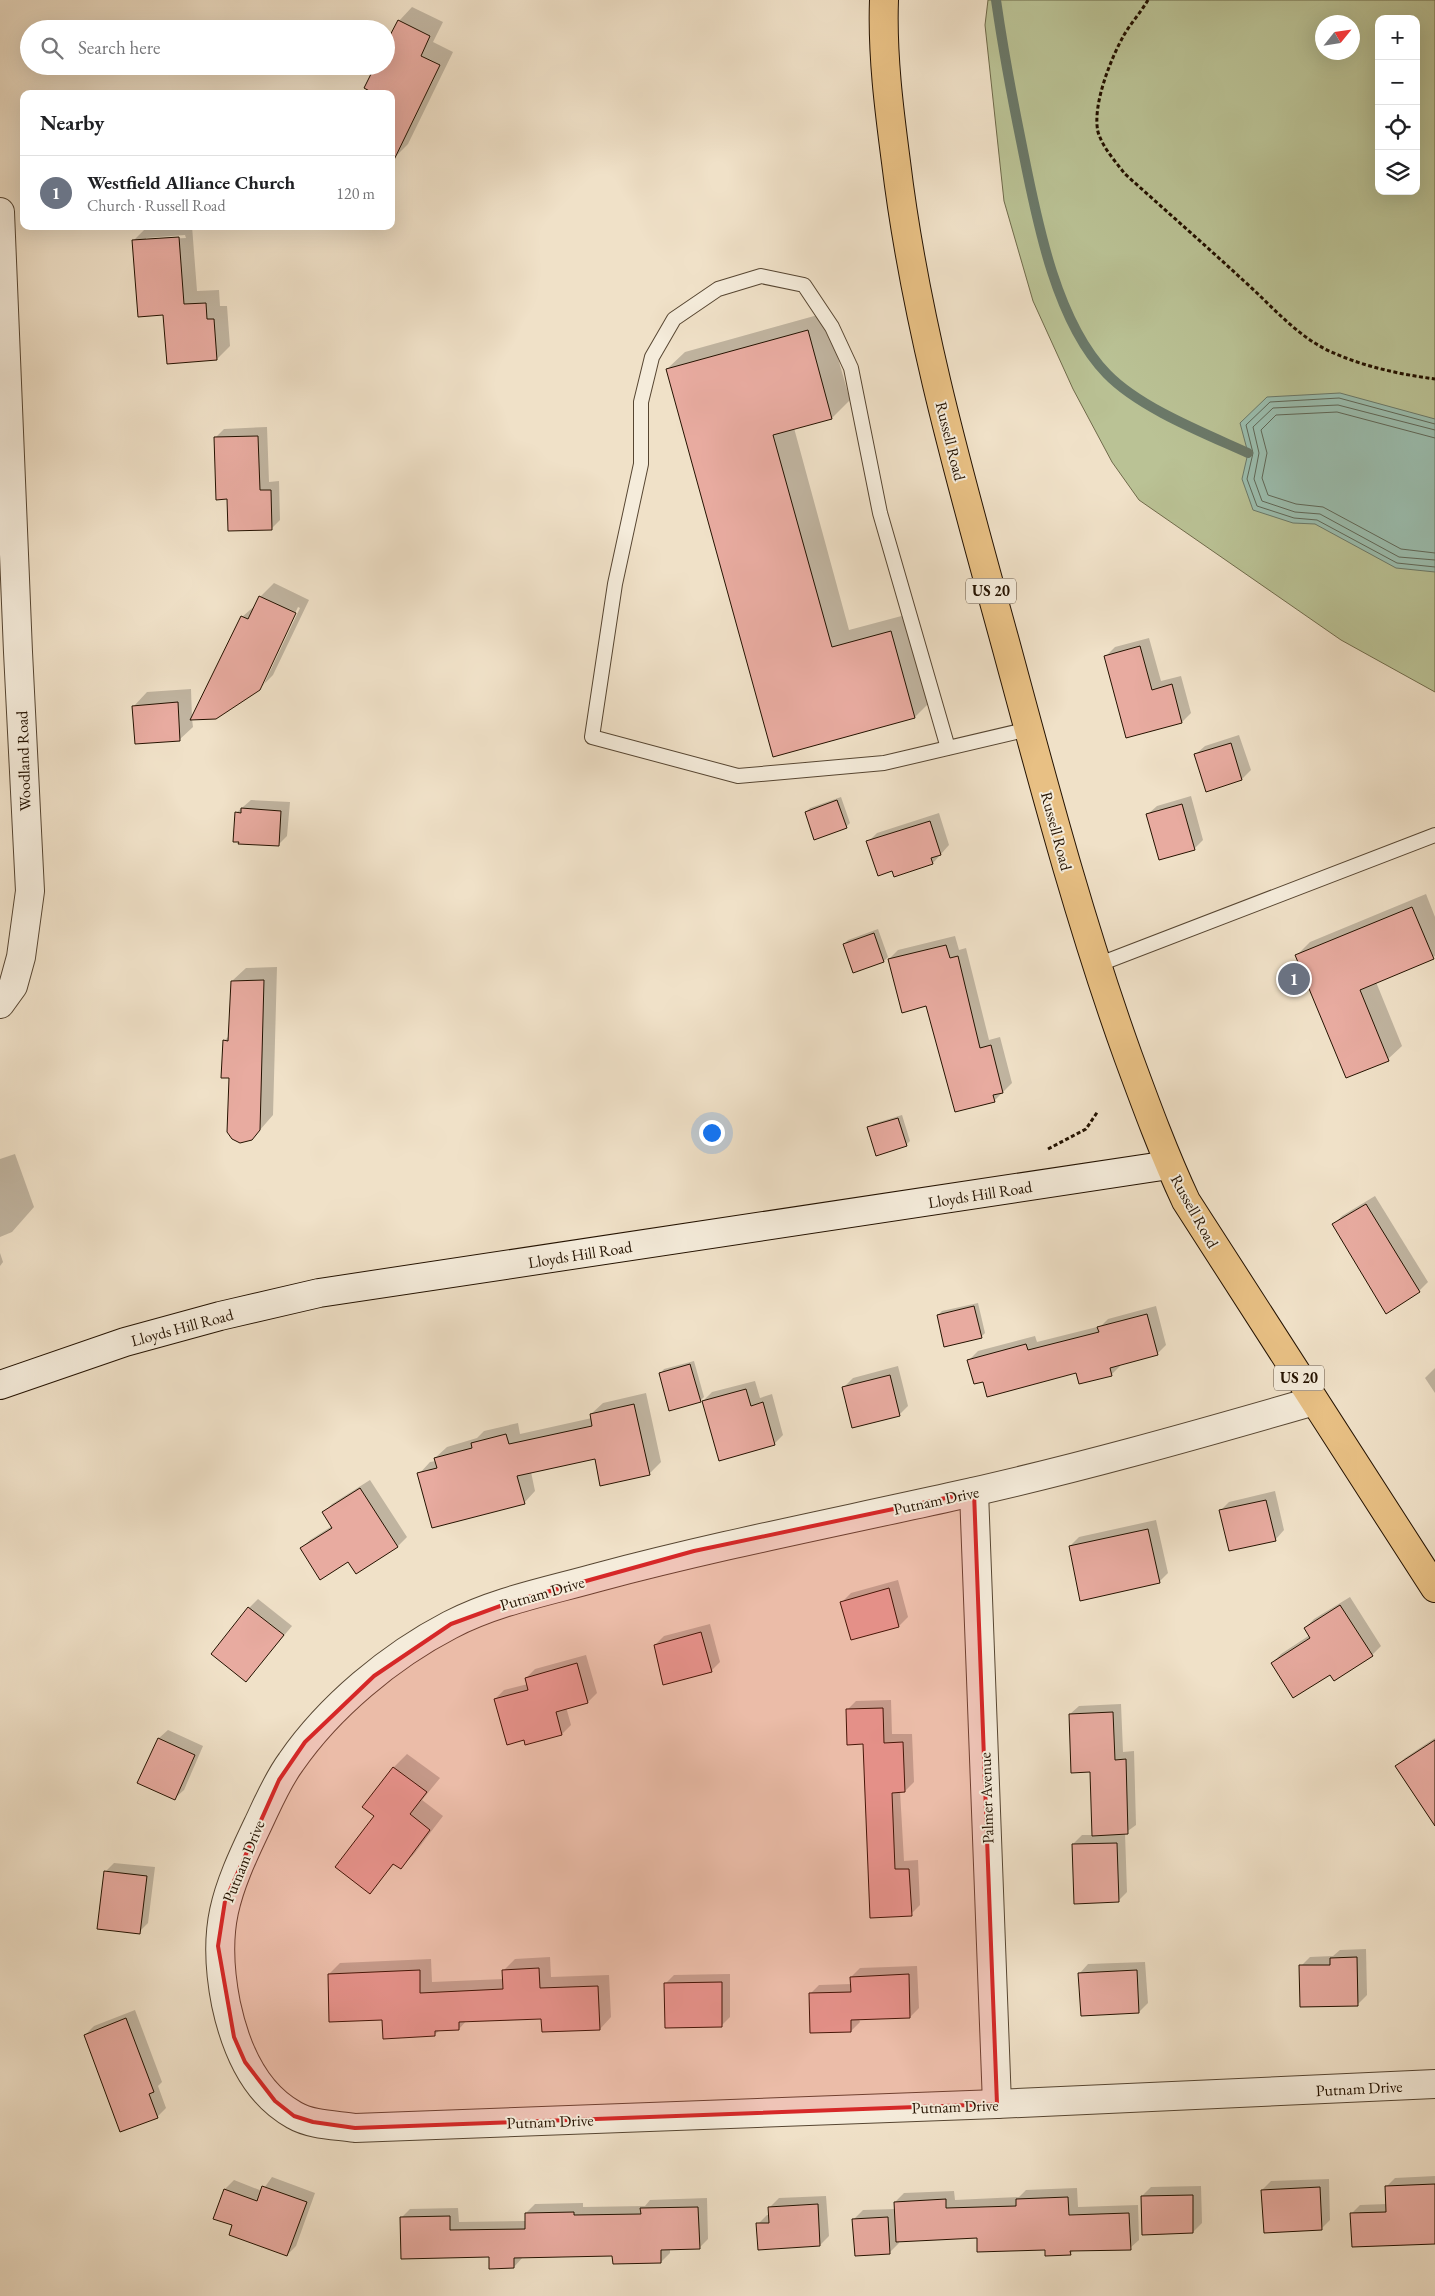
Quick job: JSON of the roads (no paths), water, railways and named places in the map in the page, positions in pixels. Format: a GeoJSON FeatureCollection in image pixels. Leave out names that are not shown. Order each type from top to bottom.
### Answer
{"type":"FeatureCollection","features":[{"type":"Feature","properties":{"kind":"main road","name":"Russell Road"},"geometry":{"type":"LineString","coordinates":[[884,0],[890,117],[902,214],[921,322],[950,438],[1068,873],[1113,1015],[1169,1165],[1186,1201],[1435,1588]]}},
{"type":"Feature","properties":{"kind":"street","name":"Woodland Road"},"geometry":{"type":"LineString","coordinates":[[0,212],[3,350],[30,891],[21,957],[13,986],[0,1004]]}},
{"type":"Feature","properties":{"kind":"street","name":"Lloyds Hill Road"},"geometry":{"type":"LineString","coordinates":[[0,1385],[125,1342],[220,1316],[319,1293],[1169,1165]]}},
{"type":"Feature","properties":{"kind":"street","name":"Putnam Drive"},"geometry":{"type":"LineString","coordinates":[[1314,1401],[1108,1458],[974,1492],[694,1551],[481,1611],[435,1634],[374,1676],[347,1698],[321,1723],[279,1780],[239,1864],[225,1901],[218,1946],[228,2012],[234,2038],[245,2062],[258,2082],[275,2101],[294,2116],[313,2122],[354,2128],[997,2104],[1435,2084]]}},
{"type":"Feature","properties":{"kind":"street","name":"Palmer Avenue"},"geometry":{"type":"LineString","coordinates":[[974,1492],[997,2104]]}},
{"type":"Feature","properties":{"kind":"lane"},"geometry":{"type":"LineString","coordinates":[[948,748],[880,513],[851,368],[832,327],[804,286],[761,276],[718,289],[674,319],[652,357],[640,402],[641,464],[616,584],[592,737],[738,776],[884,763],[948,748],[1029,729]]}},
{"type":"Feature","properties":{"kind":"lane"},"geometry":{"type":"LineString","coordinates":[[1097,965],[1435,835]]}},
{"type":"Feature","properties":{"kind":"water"},"geometry":{"type":"Polygon","coordinates":[[[1340,393],[1435,419],[1435,572],[1396,568],[1315,524],[1293,523],[1253,510],[1242,479],[1248,453],[1240,423],[1267,397],[1340,393]]]}},
{"type":"Feature","properties":{"kind":"waterway"},"geometry":{"type":"LineString","coordinates":[[996,0],[1011,91],[1041,235],[1061,297],[1074,326],[1089,352],[1107,374],[1137,398],[1173,419],[1248,453]]}},
{"type":"Feature","properties":{"kind":"place","name":"Westfield Alliance Church"},"geometry":{"type":"Point","coordinates":[1294,979]}}]}
